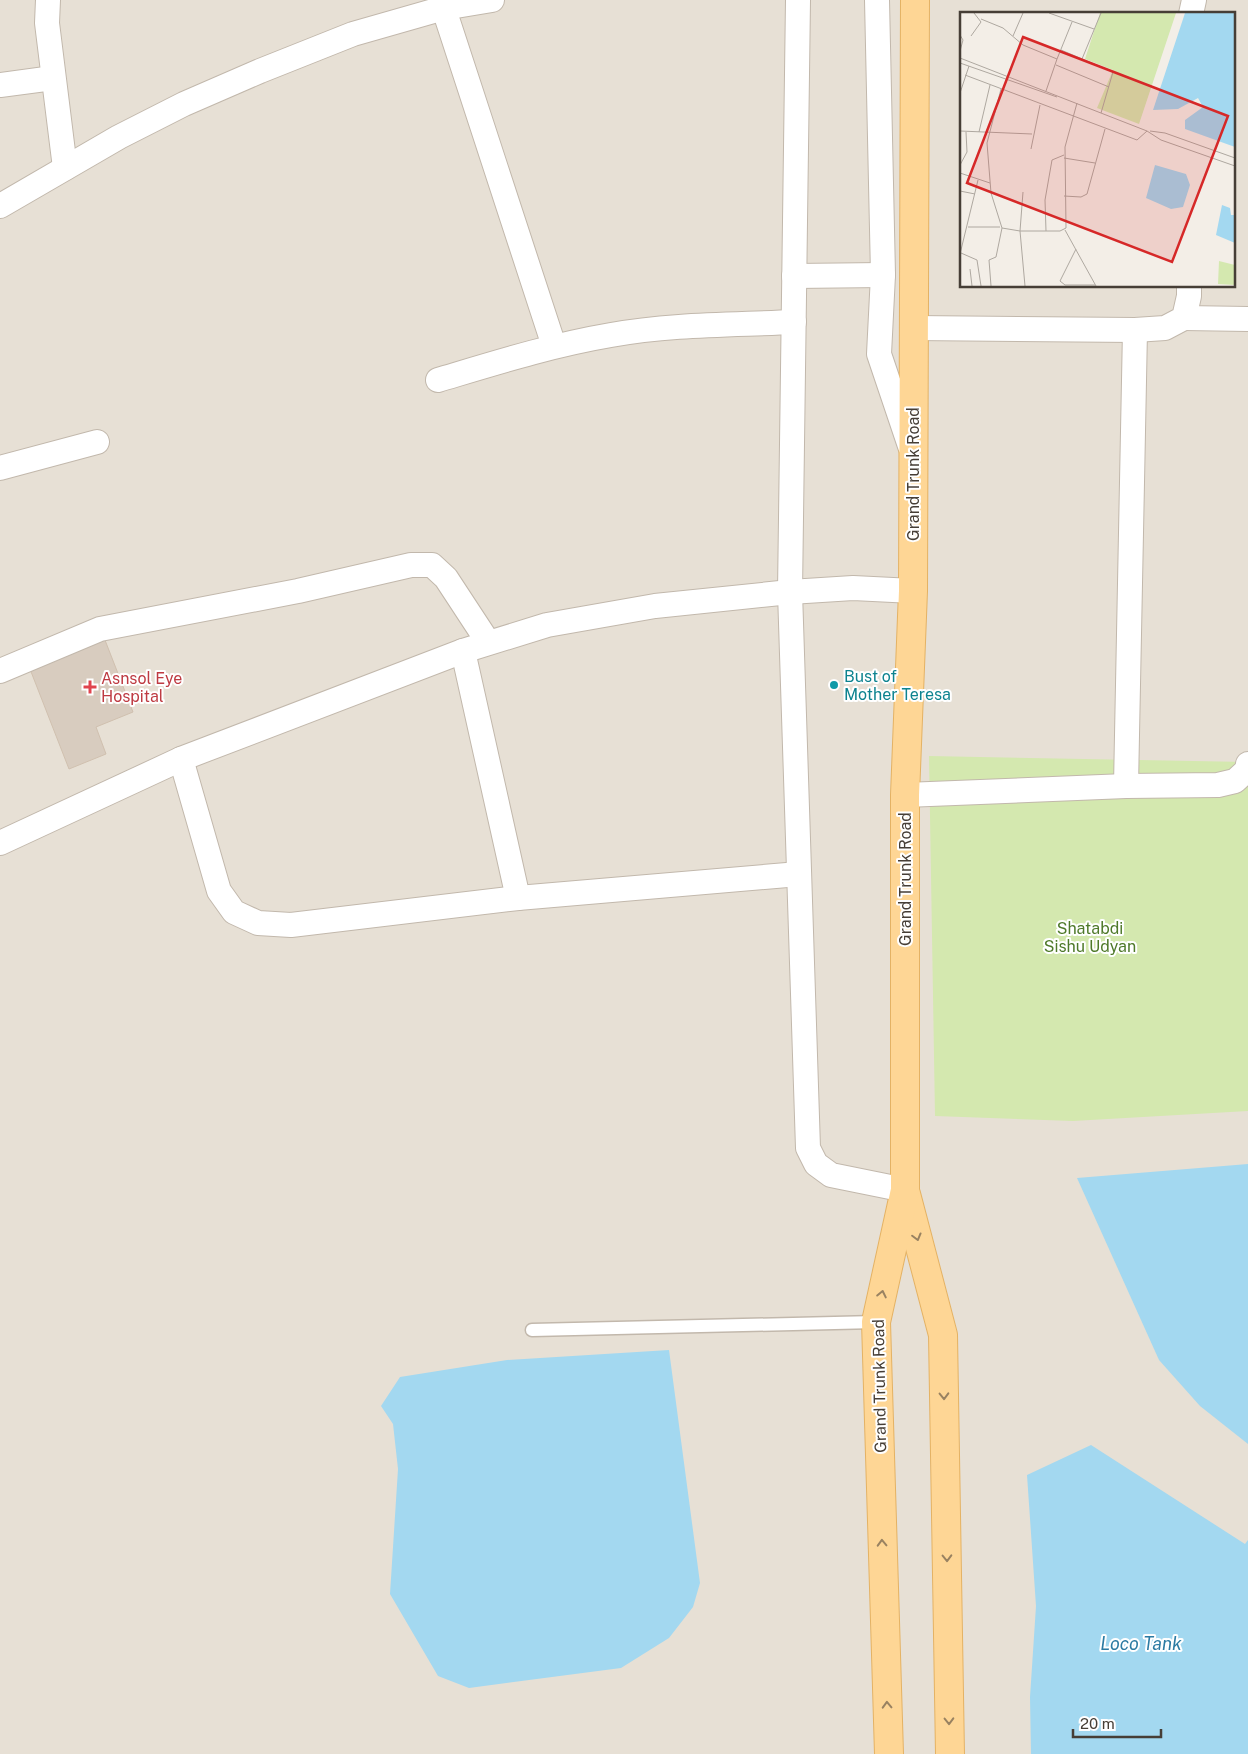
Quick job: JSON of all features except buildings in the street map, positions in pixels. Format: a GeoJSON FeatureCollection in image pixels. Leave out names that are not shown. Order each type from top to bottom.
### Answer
{"type":"FeatureCollection","features":[{"type":"Feature","properties":{"kind":"main road","name":"Grand Trunk Road"},"geometry":{"type":"LineString","coordinates":[[889,1754],[876,1322],[905,1190],[906,795],[912,591],[915,0]]}},
{"type":"Feature","properties":{"kind":"main road"},"geometry":{"type":"LineString","coordinates":[[905,1190],[943,1335],[950,1754]]}},
{"type":"Feature","properties":{"kind":"street"},"geometry":{"type":"LineString","coordinates":[[48,0],[47,24],[66,168]]}},
{"type":"Feature","properties":{"kind":"street"},"geometry":{"type":"LineString","coordinates":[[0,206],[119,137],[184,104],[260,71],[353,34],[443,4],[492,0]]}},
{"type":"Feature","properties":{"kind":"street"},"geometry":{"type":"LineString","coordinates":[[798,0],[790,592],[808,1148],[816,1164],[831,1176],[905,1190]]}},
{"type":"Feature","properties":{"kind":"street"},"geometry":{"type":"LineString","coordinates":[[877,0],[883,276],[879,354],[913,457]]}},
{"type":"Feature","properties":{"kind":"street"},"geometry":{"type":"LineString","coordinates":[[443,4],[554,346]]}},
{"type":"Feature","properties":{"kind":"street"},"geometry":{"type":"LineString","coordinates":[[0,85],[53,78]]}},
{"type":"Feature","properties":{"kind":"street"},"geometry":{"type":"LineString","coordinates":[[794,276],[883,276]]}},
{"type":"Feature","properties":{"kind":"street"},"geometry":{"type":"LineString","coordinates":[[1184,318],[1189,288]]}},
{"type":"Feature","properties":{"kind":"street"},"geometry":{"type":"LineString","coordinates":[[914,328],[1135,330],[1165,328],[1184,318],[1248,319]]}},
{"type":"Feature","properties":{"kind":"street"},"geometry":{"type":"LineString","coordinates":[[438,380],[554,346],[610,335],[647,329],[794,322]]}},
{"type":"Feature","properties":{"kind":"street"},"geometry":{"type":"LineString","coordinates":[[1126,786],[1135,330]]}},
{"type":"Feature","properties":{"kind":"street"},"geometry":{"type":"LineString","coordinates":[[0,468],[97,442]]}},
{"type":"Feature","properties":{"kind":"street"},"geometry":{"type":"LineString","coordinates":[[0,671],[100,629],[298,591],[411,565],[432,565],[446,578],[488,642]]}},
{"type":"Feature","properties":{"kind":"street"},"geometry":{"type":"LineString","coordinates":[[0,843],[182,759],[463,651],[547,625],[655,606],[790,592],[853,588],[912,591]]}},
{"type":"Feature","properties":{"kind":"street"},"geometry":{"type":"LineString","coordinates":[[463,651],[518,898]]}},
{"type":"Feature","properties":{"kind":"street"},"geometry":{"type":"LineString","coordinates":[[182,759],[219,890],[234,912],[258,924],[290,925],[518,898],[800,874]]}},
{"type":"Feature","properties":{"kind":"street"},"geometry":{"type":"LineString","coordinates":[[906,795],[1126,786],[1218,785],[1235,781],[1247,770],[1248,764]]}},
{"type":"Feature","properties":{"kind":"lane"},"geometry":{"type":"LineString","coordinates":[[532,1330],[876,1322]]}},
{"type":"Feature","properties":{"kind":"shaded area"},"geometry":{"type":"Polygon","coordinates":[[[0,0],[1248,0],[1248,1754],[0,1754],[0,0]]]}},
{"type":"Feature","properties":{"kind":"green space","name":"Shatabdi Sishu Udyan"},"geometry":{"type":"Polygon","coordinates":[[[929,756],[1248,762],[1248,1111],[1073,1121],[935,1116],[929,756]]]}},
{"type":"Feature","properties":{"kind":"water"},"geometry":{"type":"Polygon","coordinates":[[[1248,1164],[1248,1444],[1200,1406],[1159,1360],[1077,1178],[1248,1164]]]}},
{"type":"Feature","properties":{"kind":"water"},"geometry":{"type":"Polygon","coordinates":[[[669,1350],[700,1583],[693,1607],[669,1638],[621,1668],[469,1688],[438,1676],[390,1594],[398,1469],[393,1424],[381,1406],[400,1377],[507,1360],[669,1350]]]}},
{"type":"Feature","properties":{"kind":"water","name":"Loco Tank"},"geometry":{"type":"Polygon","coordinates":[[[1091,1445],[1245,1544],[1248,1540],[1248,1754],[1031,1754],[1030,1697],[1036,1606],[1027,1475],[1091,1445]]]}},
{"type":"Feature","properties":{"kind":"place","name":"Bust of Mother Teresa"},"geometry":{"type":"Point","coordinates":[834,685]}},
{"type":"Feature","properties":{"kind":"place","name":"Asnsol Eye Hospital"},"geometry":{"type":"Point","coordinates":[90,687]}}]}
